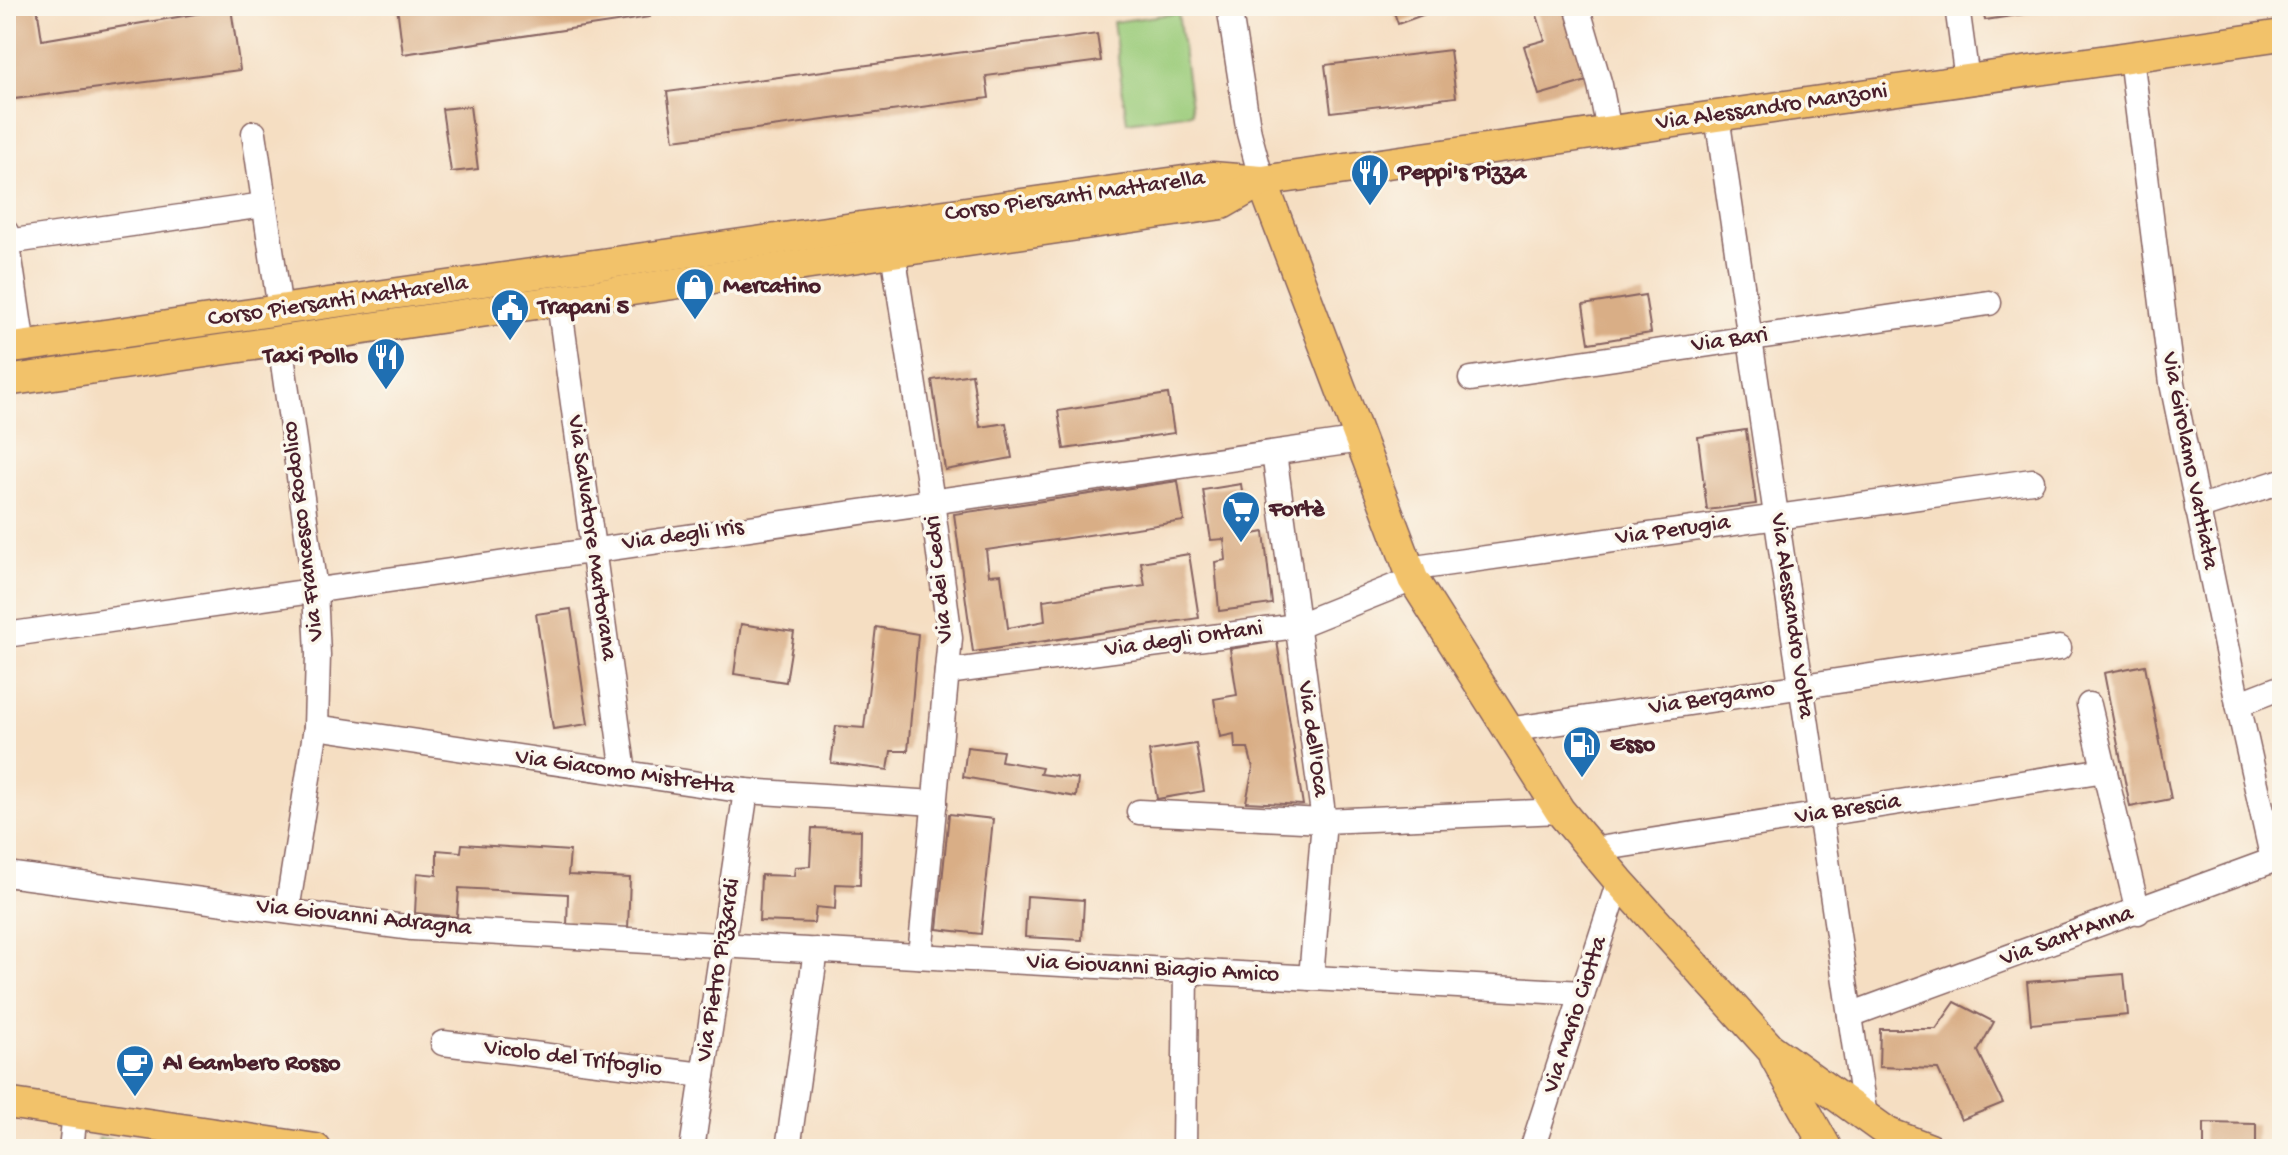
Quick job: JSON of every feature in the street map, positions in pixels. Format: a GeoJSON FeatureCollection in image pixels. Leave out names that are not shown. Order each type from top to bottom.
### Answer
{"type":"FeatureCollection","features":[{"type":"Feature","properties":{"kind":"main road","name":"Via Alessandro Manzoni"},"geometry":{"type":"LineString","coordinates":[[1262,181],[2282,35]]}},
{"type":"Feature","properties":{"kind":"main road","name":"Corso Piersanti Mattarella"},"geometry":{"type":"LineString","coordinates":[[6,381],[559,302],[787,253],[1212,177],[1262,181]]}},
{"type":"Feature","properties":{"kind":"main road","name":"Corso Piersanti Mattarella"},"geometry":{"type":"LineString","coordinates":[[14,348],[280,310],[787,253],[893,252],[1222,204],[1262,181]]}},
{"type":"Feature","properties":{"kind":"main road"},"geometry":{"type":"LineString","coordinates":[[1262,181],[1411,574],[1560,811],[1770,1048],[1888,1133],[1930,1149]]}},
{"type":"Feature","properties":{"kind":"main road"},"geometry":{"type":"LineString","coordinates":[[1770,1048],[1827,1149]]}},
{"type":"Feature","properties":{"kind":"main road"},"geometry":{"type":"LineString","coordinates":[[6,1103],[316,1149]]}},
{"type":"Feature","properties":{"kind":"street"},"geometry":{"type":"LineString","coordinates":[[1229,6],[1249,133],[1262,181]]}},
{"type":"Feature","properties":{"kind":"street"},"geometry":{"type":"LineString","coordinates":[[1957,6],[1967,80]]}},
{"type":"Feature","properties":{"kind":"street"},"geometry":{"type":"LineString","coordinates":[[1579,13],[1600,85],[1609,131]]}},
{"type":"Feature","properties":{"kind":"street","name":"Via Girolamo Vattiata"},"geometry":{"type":"LineString","coordinates":[[2131,57],[2172,383],[2238,704],[2278,858]]}},
{"type":"Feature","properties":{"kind":"street","name":"Via Alessandro Volta"},"geometry":{"type":"LineString","coordinates":[[1717,116],[1865,1117]]}},
{"type":"Feature","properties":{"kind":"street"},"geometry":{"type":"LineString","coordinates":[[254,133],[280,310]]}},
{"type":"Feature","properties":{"kind":"street"},"geometry":{"type":"LineString","coordinates":[[14,348],[7,237],[264,205]]}},
{"type":"Feature","properties":{"kind":"street","name":"Via dei Cedri"},"geometry":{"type":"LineString","coordinates":[[893,252],[950,638],[920,956]]}},
{"type":"Feature","properties":{"kind":"street","name":"Via Salvatore Martorana"},"geometry":{"type":"LineString","coordinates":[[559,302],[624,773]]}},
{"type":"Feature","properties":{"kind":"street","name":"Via Bari"},"geometry":{"type":"LineString","coordinates":[[1471,379],[1989,303]]}},
{"type":"Feature","properties":{"kind":"street","name":"Via Francesco Rodolico"},"geometry":{"type":"LineString","coordinates":[[280,342],[315,590],[318,655],[316,727],[287,911]]}},
{"type":"Feature","properties":{"kind":"street","name":"Via degli Iris"},"geometry":{"type":"LineString","coordinates":[[6,635],[1361,440]]}},
{"type":"Feature","properties":{"kind":"street","name":"Via dell'Oca"},"geometry":{"type":"LineString","coordinates":[[1274,453],[1324,821],[1311,978]]}},
{"type":"Feature","properties":{"kind":"street","name":"Via Perugia"},"geometry":{"type":"LineString","coordinates":[[1411,574],[2032,481]]}},
{"type":"Feature","properties":{"kind":"street"},"geometry":{"type":"LineString","coordinates":[[2197,508],[2282,481]]}},
{"type":"Feature","properties":{"kind":"street","name":"Via degli Ontani"},"geometry":{"type":"LineString","coordinates":[[947,672],[1296,626],[1411,574]]}},
{"type":"Feature","properties":{"kind":"street","name":"Via Bergamo"},"geometry":{"type":"LineString","coordinates":[[1507,730],[2059,648]]}},
{"type":"Feature","properties":{"kind":"street"},"geometry":{"type":"LineString","coordinates":[[2238,704],[2282,687]]}},
{"type":"Feature","properties":{"kind":"street"},"geometry":{"type":"LineString","coordinates":[[2089,705],[2138,912]]}},
{"type":"Feature","properties":{"kind":"street","name":"Via Giacomo Mistretta"},"geometry":{"type":"LineString","coordinates":[[316,727],[746,791],[935,803]]}},
{"type":"Feature","properties":{"kind":"street","name":"Via Brescia"},"geometry":{"type":"LineString","coordinates":[[1592,850],[2105,770]]}},
{"type":"Feature","properties":{"kind":"street","name":"Via Pietro Pizzardi"},"geometry":{"type":"LineString","coordinates":[[692,1149],[746,791]]}},
{"type":"Feature","properties":{"kind":"street"},"geometry":{"type":"LineString","coordinates":[[1139,812],[1324,821],[1560,811]]}},
{"type":"Feature","properties":{"kind":"street","name":"Via Sant'Anna"},"geometry":{"type":"LineString","coordinates":[[1850,1015],[2138,912],[2278,858]]}},
{"type":"Feature","properties":{"kind":"street","name":"Via Giovanni Adragna"},"geometry":{"type":"LineString","coordinates":[[6,874],[412,928],[723,945]]}},
{"type":"Feature","properties":{"kind":"street","name":"Via Mario Ciotta"},"geometry":{"type":"LineString","coordinates":[[1532,1149],[1619,881]]}},
{"type":"Feature","properties":{"kind":"street","name":"Via Giovanni Biagio Amico"},"geometry":{"type":"LineString","coordinates":[[723,945],[1583,993]]}},
{"type":"Feature","properties":{"kind":"street"},"geometry":{"type":"LineString","coordinates":[[788,1149],[816,950]]}},
{"type":"Feature","properties":{"kind":"street"},"geometry":{"type":"LineString","coordinates":[[1184,1149],[1186,970]]}},
{"type":"Feature","properties":{"kind":"street","name":"Vicolo del Trifoglio"},"geometry":{"type":"LineString","coordinates":[[443,1043],[703,1075]]}},
{"type":"Feature","properties":{"kind":"street"},"geometry":{"type":"LineString","coordinates":[[71,1149],[75,1113]]}},
{"type":"Feature","properties":{"kind":"green space"},"geometry":{"type":"Polygon","coordinates":[[[1178,13],[1192,113],[1127,122],[1113,22],[1178,13]]]}},
{"type":"Feature","properties":{"kind":"green space"},"geometry":{"type":"Polygon","coordinates":[[[99,1138],[169,1149],[98,1149],[99,1138]]]}},
{"type":"Feature","properties":{"kind":"building"},"geometry":{"type":"Polygon","coordinates":[[[6,6],[37,6],[42,40],[231,8],[240,70],[6,100],[6,6]]]}},
{"type":"Feature","properties":{"kind":"building"},"geometry":{"type":"Polygon","coordinates":[[[397,6],[648,6],[650,17],[403,54],[397,6]]]}},
{"type":"Feature","properties":{"kind":"building"},"geometry":{"type":"Polygon","coordinates":[[[1392,6],[1447,6],[1398,24],[1392,6]]]}},
{"type":"Feature","properties":{"kind":"building"},"geometry":{"type":"Polygon","coordinates":[[[1534,6],[1564,6],[1587,81],[1539,95],[1524,46],[1545,40],[1534,6]]]}},
{"type":"Feature","properties":{"kind":"building"},"geometry":{"type":"Polygon","coordinates":[[[1982,6],[2064,6],[2064,8],[1985,20],[1982,6]]]}},
{"type":"Feature","properties":{"kind":"building"},"geometry":{"type":"Polygon","coordinates":[[[1097,34],[1101,61],[986,76],[989,98],[674,140],[667,92],[1097,34]]]}},
{"type":"Feature","properties":{"kind":"building"},"geometry":{"type":"Polygon","coordinates":[[[1450,50],[1456,97],[1331,112],[1325,65],[1450,50]]]}},
{"type":"Feature","properties":{"kind":"building"},"geometry":{"type":"Polygon","coordinates":[[[470,106],[478,169],[451,172],[442,109],[470,106]]]}},
{"type":"Feature","properties":{"kind":"building"},"geometry":{"type":"Polygon","coordinates":[[[1645,295],[1651,333],[1589,343],[1583,305],[1645,295]]]}},
{"type":"Feature","properties":{"kind":"building"},"geometry":{"type":"Polygon","coordinates":[[[972,374],[980,427],[1006,423],[1012,458],[945,470],[932,380],[972,374]]]}},
{"type":"Feature","properties":{"kind":"building"},"geometry":{"type":"Polygon","coordinates":[[[1168,394],[1174,433],[1064,449],[1058,411],[1168,394]]]}},
{"type":"Feature","properties":{"kind":"building"},"geometry":{"type":"Polygon","coordinates":[[[1746,430],[1756,504],[1707,510],[1698,437],[1746,430]]]}},
{"type":"Feature","properties":{"kind":"building"},"geometry":{"type":"Polygon","coordinates":[[[1178,481],[1184,521],[986,550],[989,575],[1001,574],[1008,628],[1045,621],[1043,600],[1145,586],[1141,562],[1189,554],[1199,618],[973,652],[954,514],[1178,481]]]}},
{"type":"Feature","properties":{"kind":"building"},"geometry":{"type":"Polygon","coordinates":[[[1241,484],[1248,535],[1264,532],[1272,604],[1219,611],[1215,562],[1226,560],[1224,539],[1211,540],[1203,490],[1241,484]]]}},
{"type":"Feature","properties":{"kind":"building"},"geometry":{"type":"Polygon","coordinates":[[[571,609],[588,724],[553,729],[536,614],[571,609]]]}},
{"type":"Feature","properties":{"kind":"building"},"geometry":{"type":"Polygon","coordinates":[[[741,624],[794,632],[786,682],[734,674],[741,624]]]}},
{"type":"Feature","properties":{"kind":"building"},"geometry":{"type":"Polygon","coordinates":[[[876,627],[918,634],[908,751],[891,751],[888,770],[831,763],[836,726],[864,728],[876,627]]]}},
{"type":"Feature","properties":{"kind":"building"},"geometry":{"type":"Polygon","coordinates":[[[1277,641],[1303,805],[1246,802],[1253,768],[1248,748],[1235,748],[1234,734],[1220,737],[1214,699],[1237,695],[1230,649],[1277,641]]]}},
{"type":"Feature","properties":{"kind":"building"},"geometry":{"type":"Polygon","coordinates":[[[2145,665],[2171,799],[2130,807],[2104,673],[2145,665]]]}},
{"type":"Feature","properties":{"kind":"building"},"geometry":{"type":"Polygon","coordinates":[[[1196,744],[1204,791],[1157,799],[1149,751],[1196,744]]]}},
{"type":"Feature","properties":{"kind":"building"},"geometry":{"type":"Polygon","coordinates":[[[967,747],[1003,751],[1001,761],[1042,768],[1040,774],[1078,779],[1076,797],[963,777],[967,747]]]}},
{"type":"Feature","properties":{"kind":"building"},"geometry":{"type":"Polygon","coordinates":[[[949,814],[993,819],[981,934],[937,929],[949,814]]]}},
{"type":"Feature","properties":{"kind":"building"},"geometry":{"type":"Polygon","coordinates":[[[812,828],[861,830],[860,885],[836,884],[835,909],[816,907],[814,923],[759,921],[761,875],[794,876],[795,867],[810,866],[812,828]]]}},
{"type":"Feature","properties":{"kind":"building"},"geometry":{"type":"Polygon","coordinates":[[[462,844],[570,851],[568,875],[630,878],[628,929],[567,926],[568,894],[459,888],[457,917],[415,913],[417,873],[437,875],[437,850],[461,852],[462,844]]]}},
{"type":"Feature","properties":{"kind":"building"},"geometry":{"type":"Polygon","coordinates":[[[1027,896],[1084,900],[1082,940],[1025,937],[1027,896]]]}},
{"type":"Feature","properties":{"kind":"building"},"geometry":{"type":"Polygon","coordinates":[[[2124,974],[2128,1015],[2031,1024],[2027,982],[2124,974]]]}},
{"type":"Feature","properties":{"kind":"building"},"geometry":{"type":"Polygon","coordinates":[[[1955,1002],[1994,1022],[1978,1051],[2003,1103],[1961,1120],[1938,1069],[1879,1067],[1880,1029],[1936,1029],[1955,1002]]]}},
{"type":"Feature","properties":{"kind":"building"},"geometry":{"type":"Polygon","coordinates":[[[2204,1123],[2256,1124],[2256,1149],[2204,1147],[2204,1123]]]}},
{"type":"Feature","properties":{"kind":"place","name":"Peppi's Pizza"},"geometry":{"type":"Point","coordinates":[1370,207]}},
{"type":"Feature","properties":{"kind":"place","name":"Mercatino"},"geometry":{"type":"Point","coordinates":[695,321]}},
{"type":"Feature","properties":{"kind":"place","name":"Trapani 5"},"geometry":{"type":"Point","coordinates":[510,342]}},
{"type":"Feature","properties":{"kind":"place","name":"Taxi Pollo"},"geometry":{"type":"Point","coordinates":[386,391]}},
{"type":"Feature","properties":{"kind":"place","name":"Fortè"},"geometry":{"type":"Point","coordinates":[1241,544]}},
{"type":"Feature","properties":{"kind":"place","name":"Esso"},"geometry":{"type":"Point","coordinates":[1582,779]}},
{"type":"Feature","properties":{"kind":"place","name":"Al Gambero Rosso"},"geometry":{"type":"Point","coordinates":[135,1098]}}]}
